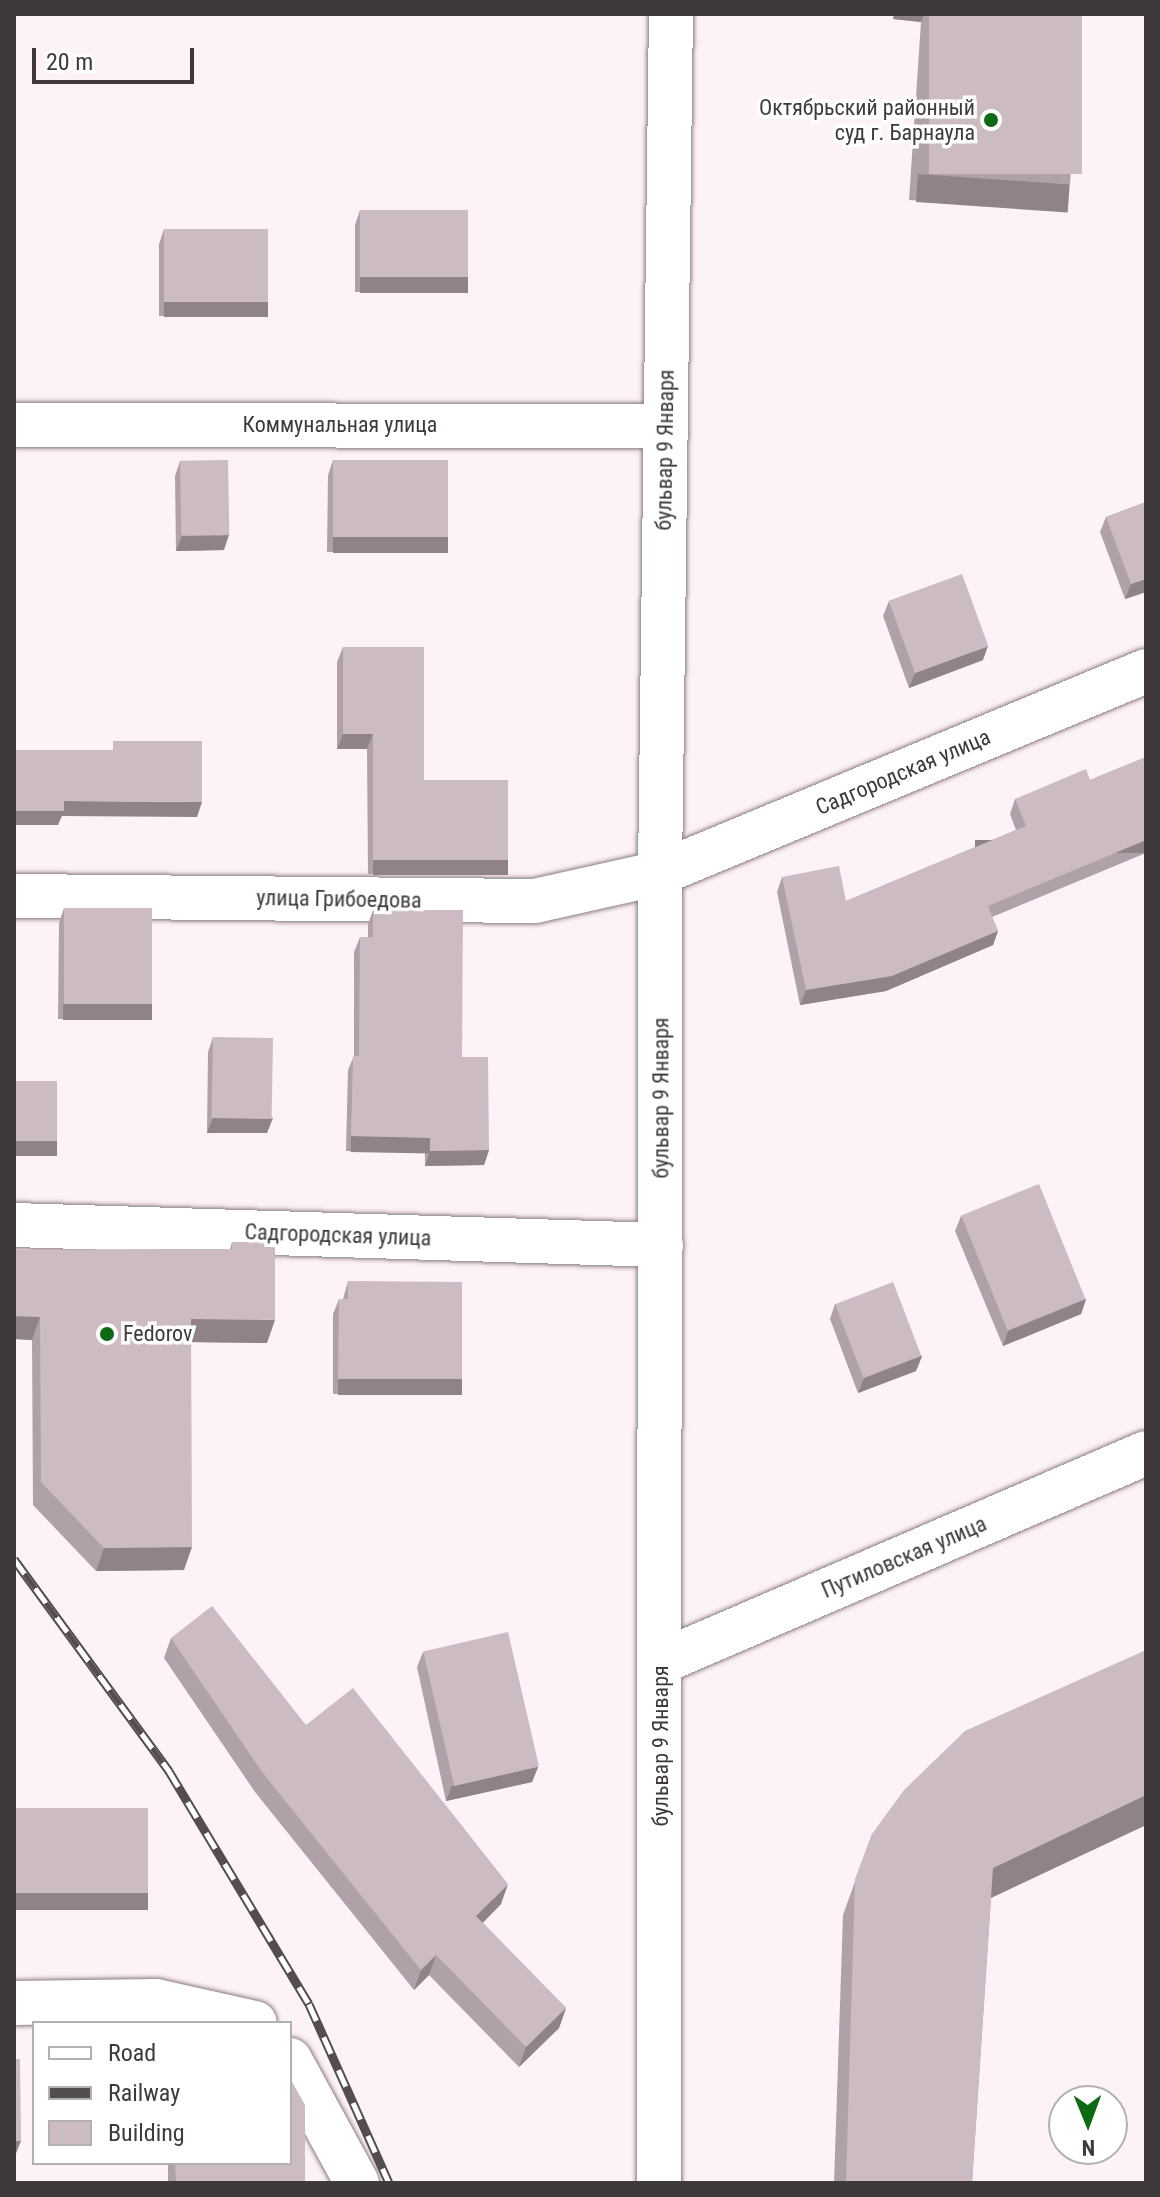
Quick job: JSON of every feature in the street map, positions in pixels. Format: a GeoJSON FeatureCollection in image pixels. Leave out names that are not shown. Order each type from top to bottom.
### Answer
{"type":"FeatureCollection","features":[{"type":"Feature","properties":{"kind":"street","name":"бульвар 9 Января"},"geometry":{"type":"LineString","coordinates":[[659,2183],[660,873],[671,14]]}},
{"type":"Feature","properties":{"kind":"street","name":"Коммунальная улица"},"geometry":{"type":"LineString","coordinates":[[14,425],[665,426]]}},
{"type":"Feature","properties":{"kind":"street","name":"Садгородская улица"},"geometry":{"type":"LineString","coordinates":[[660,873],[1146,671]]}},
{"type":"Feature","properties":{"kind":"street","name":"улица Грибоедова"},"geometry":{"type":"LineString","coordinates":[[14,896],[535,901],[660,873]]}},
{"type":"Feature","properties":{"kind":"street","name":"Садгородская улица"},"geometry":{"type":"LineString","coordinates":[[14,1225],[661,1245]]}},
{"type":"Feature","properties":{"kind":"street","name":"Путиловская улица"},"geometry":{"type":"LineString","coordinates":[[661,1662],[1146,1453]]}},
{"type":"Feature","properties":{"kind":"street"},"geometry":{"type":"LineString","coordinates":[[14,2003],[156,2001],[246,2021]]}},
{"type":"Feature","properties":{"kind":"street"},"geometry":{"type":"LineString","coordinates":[[292,2064],[357,2183]]}},
{"type":"Feature","properties":{"kind":"building","name":"Октябрьский районный суд г. Барнаула"},"geometry":{"type":"Polygon","coordinates":[[[929,14],[1082,14],[1082,174],[929,174],[929,14]]]}},
{"type":"Feature","properties":{"kind":"building"},"geometry":{"type":"Polygon","coordinates":[[[360,210],[468,210],[468,277],[360,277],[360,210]]]}},
{"type":"Feature","properties":{"kind":"building"},"geometry":{"type":"Polygon","coordinates":[[[164,229],[268,229],[268,302],[164,302],[164,229]]]}},
{"type":"Feature","properties":{"kind":"building"},"geometry":{"type":"Polygon","coordinates":[[[228,460],[229,535],[181,536],[180,461],[228,460]]]}},
{"type":"Feature","properties":{"kind":"building"},"geometry":{"type":"Polygon","coordinates":[[[333,460],[448,460],[448,537],[333,537],[333,460]]]}},
{"type":"Feature","properties":{"kind":"building"},"geometry":{"type":"Polygon","coordinates":[[[1146,502],[1146,579],[1131,584],[1106,517],[1146,502]]]}},
{"type":"Feature","properties":{"kind":"building"},"geometry":{"type":"Polygon","coordinates":[[[962,574],[988,646],[915,673],[889,601],[962,574]]]}},
{"type":"Feature","properties":{"kind":"building"},"geometry":{"type":"Polygon","coordinates":[[[343,647],[424,647],[424,780],[508,780],[508,860],[373,860],[373,734],[343,734],[343,647]]]}},
{"type":"Feature","properties":{"kind":"building"},"geometry":{"type":"Polygon","coordinates":[[[113,741],[202,741],[202,802],[64,801],[64,811],[14,811],[14,750],[113,750],[113,741]]]}},
{"type":"Feature","properties":{"kind":"building"},"geometry":{"type":"Polygon","coordinates":[[[1146,757],[1146,840],[988,906],[998,931],[892,976],[806,990],[782,877],[839,866],[846,901],[1026,826],[1015,799],[1086,769],[1090,780],[1146,757]]]}},
{"type":"Feature","properties":{"kind":"building"},"geometry":{"type":"Polygon","coordinates":[[[64,908],[152,908],[152,1004],[64,1004],[64,908]]]}},
{"type":"Feature","properties":{"kind":"building"},"geometry":{"type":"Polygon","coordinates":[[[373,910],[463,910],[462,1057],[488,1057],[489,1150],[430,1151],[430,1138],[351,1136],[353,1056],[359,1056],[360,937],[373,937],[373,910]]]}},
{"type":"Feature","properties":{"kind":"building"},"geometry":{"type":"Polygon","coordinates":[[[213,1037],[273,1038],[272,1119],[212,1118],[213,1037]]]}},
{"type":"Feature","properties":{"kind":"building"},"geometry":{"type":"Polygon","coordinates":[[[14,1081],[57,1081],[57,1141],[14,1141],[14,1081]]]}},
{"type":"Feature","properties":{"kind":"building"},"geometry":{"type":"Polygon","coordinates":[[[1039,1184],[1085,1299],[1008,1330],[961,1215],[1039,1184]]]}},
{"type":"Feature","properties":{"kind":"building"},"geometry":{"type":"Polygon","coordinates":[[[232,1242],[275,1242],[275,1320],[191,1319],[192,1547],[104,1548],[41,1482],[40,1317],[14,1316],[14,1250],[232,1249],[232,1242]]]}},
{"type":"Feature","properties":{"kind":"building"},"geometry":{"type":"Polygon","coordinates":[[[348,1281],[462,1282],[462,1379],[338,1379],[339,1299],[348,1299],[348,1281]]]}},
{"type":"Feature","properties":{"kind":"building"},"geometry":{"type":"Polygon","coordinates":[[[893,1282],[921,1356],[863,1378],[835,1304],[893,1282]]]}},
{"type":"Feature","properties":{"kind":"building"},"geometry":{"type":"Polygon","coordinates":[[[212,1606],[306,1725],[353,1688],[508,1884],[476,1916],[566,2008],[526,2047],[436,1955],[421,1970],[262,1772],[171,1638],[212,1606]]]}},
{"type":"Feature","properties":{"kind":"building"},"geometry":{"type":"Polygon","coordinates":[[[508,1632],[539,1766],[454,1786],[423,1652],[508,1632]]]}},
{"type":"Feature","properties":{"kind":"building"},"geometry":{"type":"Polygon","coordinates":[[[1146,1650],[1146,1795],[993,1868],[972,2183],[846,2182],[855,1879],[872,1834],[904,1790],[965,1731],[1146,1650]]]}},
{"type":"Feature","properties":{"kind":"building"},"geometry":{"type":"Polygon","coordinates":[[[14,1808],[148,1808],[148,1893],[14,1893],[14,1808]]]}},
{"type":"Feature","properties":{"kind":"building"},"geometry":{"type":"Polygon","coordinates":[[[14,2059],[20,2059],[21,2141],[14,2141],[14,2059]]]}},
{"type":"Feature","properties":{"kind":"building"},"geometry":{"type":"Polygon","coordinates":[[[292,2082],[305,2105],[305,2183],[176,2183],[175,2165],[292,2165],[292,2082]]]}},
{"type":"Feature","properties":{"kind":"railway"},"geometry":{"type":"LineString","coordinates":[[14,1559],[169,1771],[309,2004],[389,2183]]}},
{"type":"Feature","properties":{"kind":"place","name":"Октябрьский районный суд г. Барнаула"},"geometry":{"type":"Point","coordinates":[991,120]}},
{"type":"Feature","properties":{"kind":"place","name":"Fedorov"},"geometry":{"type":"Point","coordinates":[107,1334]}}]}
